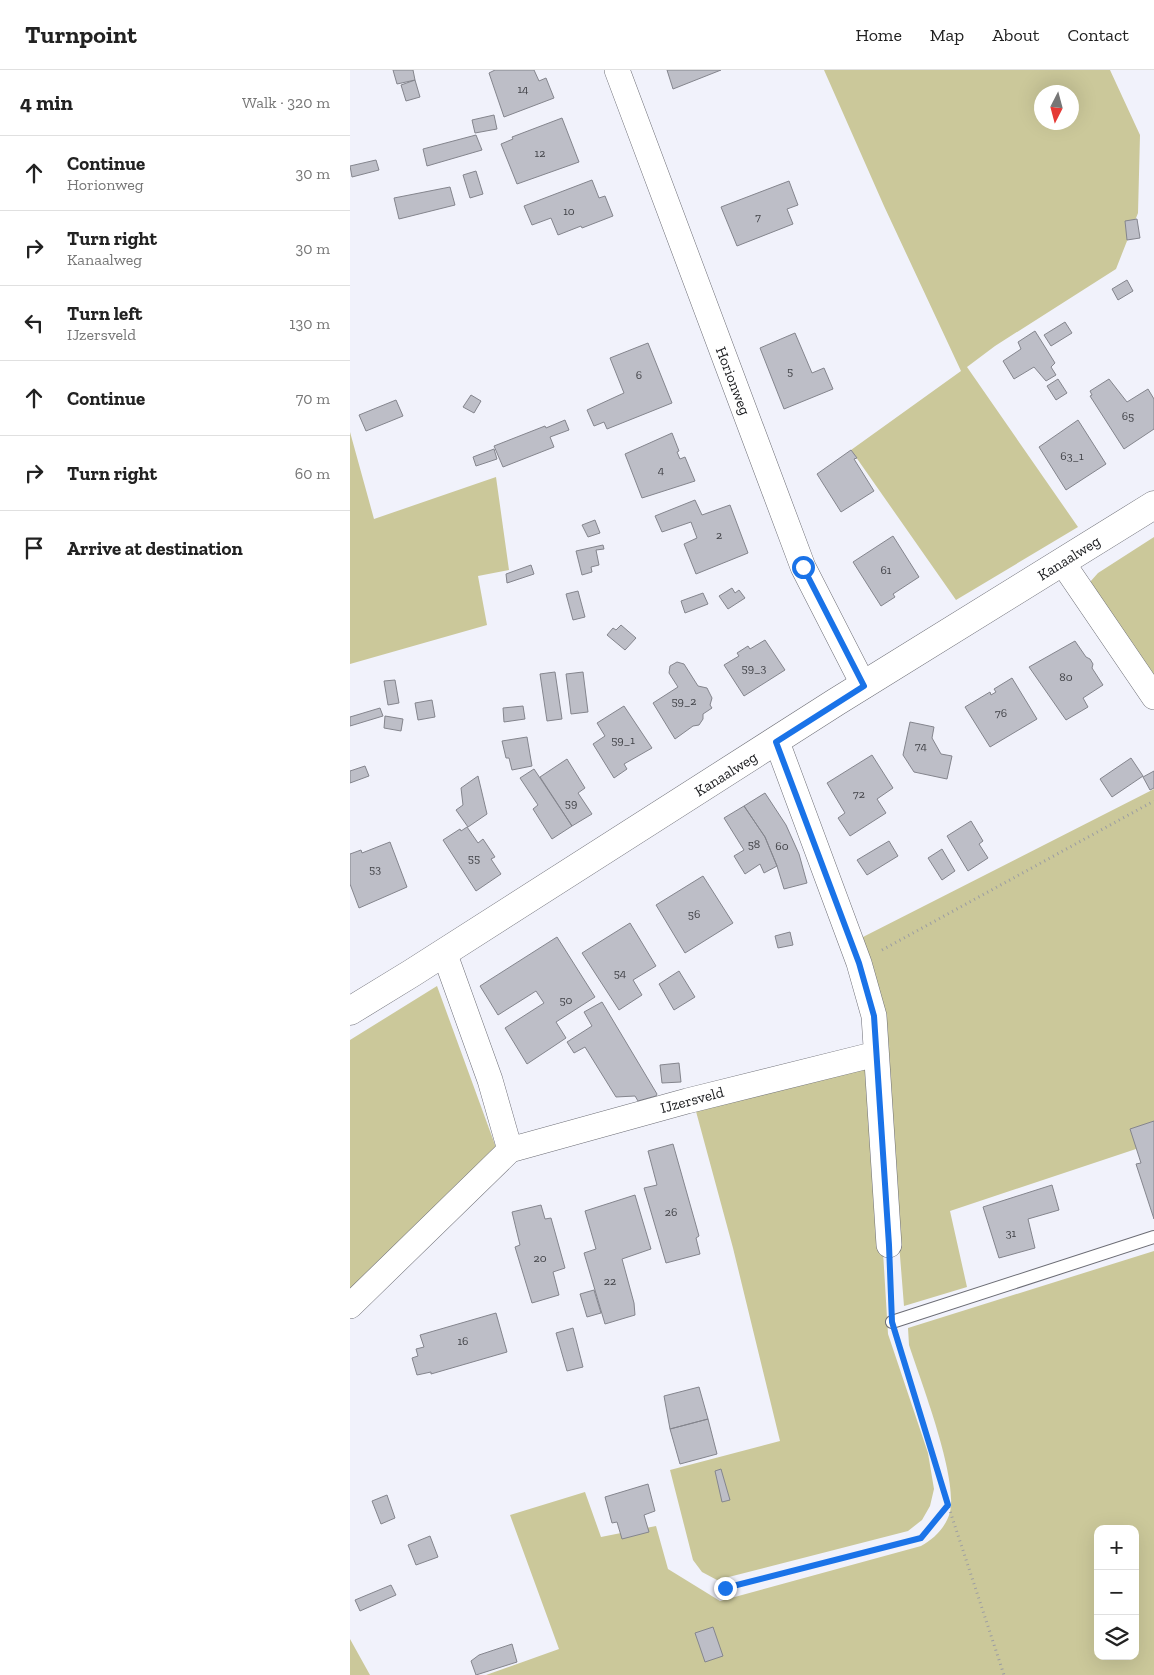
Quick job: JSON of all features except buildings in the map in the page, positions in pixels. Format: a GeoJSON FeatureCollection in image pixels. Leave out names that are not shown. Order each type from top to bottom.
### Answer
{"type":"FeatureCollection","features":[{"type":"Feature","properties":{"kind":"street","name":"Horionweg"},"geometry":{"type":"LineString","coordinates":[[617,70],[803,567],[864,686]]}},
{"type":"Feature","properties":{"kind":"street","name":"Kanaalweg"},"geometry":{"type":"LineString","coordinates":[[350,1011],[1154,505]]}},
{"type":"Feature","properties":{"kind":"street"},"geometry":{"type":"LineString","coordinates":[[1062,562],[1154,697]]}},
{"type":"Feature","properties":{"kind":"street"},"geometry":{"type":"LineString","coordinates":[[776,742],[859,963],[874,1016],[889,1245]]}},
{"type":"Feature","properties":{"kind":"street"},"geometry":{"type":"LineString","coordinates":[[444,952],[490,1080],[510,1150]]}},
{"type":"Feature","properties":{"kind":"street","name":"IJzersveld"},"geometry":{"type":"LineString","coordinates":[[350,1306],[510,1150],[687,1101],[876,1054]]}},
{"type":"Feature","properties":{"kind":"lane"},"geometry":{"type":"LineString","coordinates":[[892,1322],[1154,1237]]}},
{"type":"Feature","properties":{"kind":"path"},"geometry":{"type":"LineString","coordinates":[[859,963],[1154,801]]}},
{"type":"Feature","properties":{"kind":"path"},"geometry":{"type":"LineString","coordinates":[[889,1245],[892,1322],[948,1505],[1004,1675]]}},
{"type":"Feature","properties":{"kind":"path"},"geometry":{"type":"LineString","coordinates":[[725,1588],[921,1538],[948,1505]]}},
{"type":"Feature","properties":{"kind":"shaded area"},"geometry":{"type":"Polygon","coordinates":[[[824,70],[1110,70],[1140,135],[1138,213],[1116,269],[995,346],[967,367],[1078,527],[956,600],[851,450],[961,371],[884,206],[824,70]]]}},
{"type":"Feature","properties":{"kind":"shaded area"},"geometry":{"type":"Polygon","coordinates":[[[350,432],[374,519],[496,477],[509,570],[478,576],[487,625],[350,664],[350,432]]]}},
{"type":"Feature","properties":{"kind":"shaded area"},"geometry":{"type":"Polygon","coordinates":[[[1154,537],[1154,676],[1090,582],[1098,573],[1154,537]]]}},
{"type":"Feature","properties":{"kind":"shaded area"},"geometry":{"type":"Polygon","coordinates":[[[1154,789],[1154,1143],[950,1211],[967,1287],[904,1306],[885,1068],[861,938],[1154,789]]]}},
{"type":"Feature","properties":{"kind":"shaded area"},"geometry":{"type":"Polygon","coordinates":[[[437,986],[498,1153],[350,1291],[350,1040],[437,986]]]}},
{"type":"Feature","properties":{"kind":"shaded area"},"geometry":{"type":"Polygon","coordinates":[[[866,1069],[882,1235],[888,1334],[928,1453],[934,1489],[930,1506],[922,1520],[908,1531],[717,1580],[702,1572],[693,1560],[670,1470],[780,1441],[733,1248],[694,1104],[866,1069]]]}},
{"type":"Feature","properties":{"kind":"shaded area"},"geometry":{"type":"Polygon","coordinates":[[[1154,1251],[1154,1675],[486,1675],[559,1649],[510,1515],[585,1492],[601,1537],[656,1526],[668,1569],[720,1601],[921,1546],[930,1540],[942,1528],[950,1512],[949,1476],[937,1429],[909,1345],[908,1328],[1154,1251]]]}},
{"type":"Feature","properties":{"kind":"shaded area"},"geometry":{"type":"Polygon","coordinates":[[[350,1639],[370,1675],[350,1675],[350,1639]]]}},
{"type":"Feature","properties":{"kind":"route"},"geometry":{"type":"LineString","coordinates":[[725,1588],[921,1538],[948,1505],[892,1322],[889,1245],[874,1016],[859,963],[776,742],[836,702],[864,686],[803,567]]}}]}
